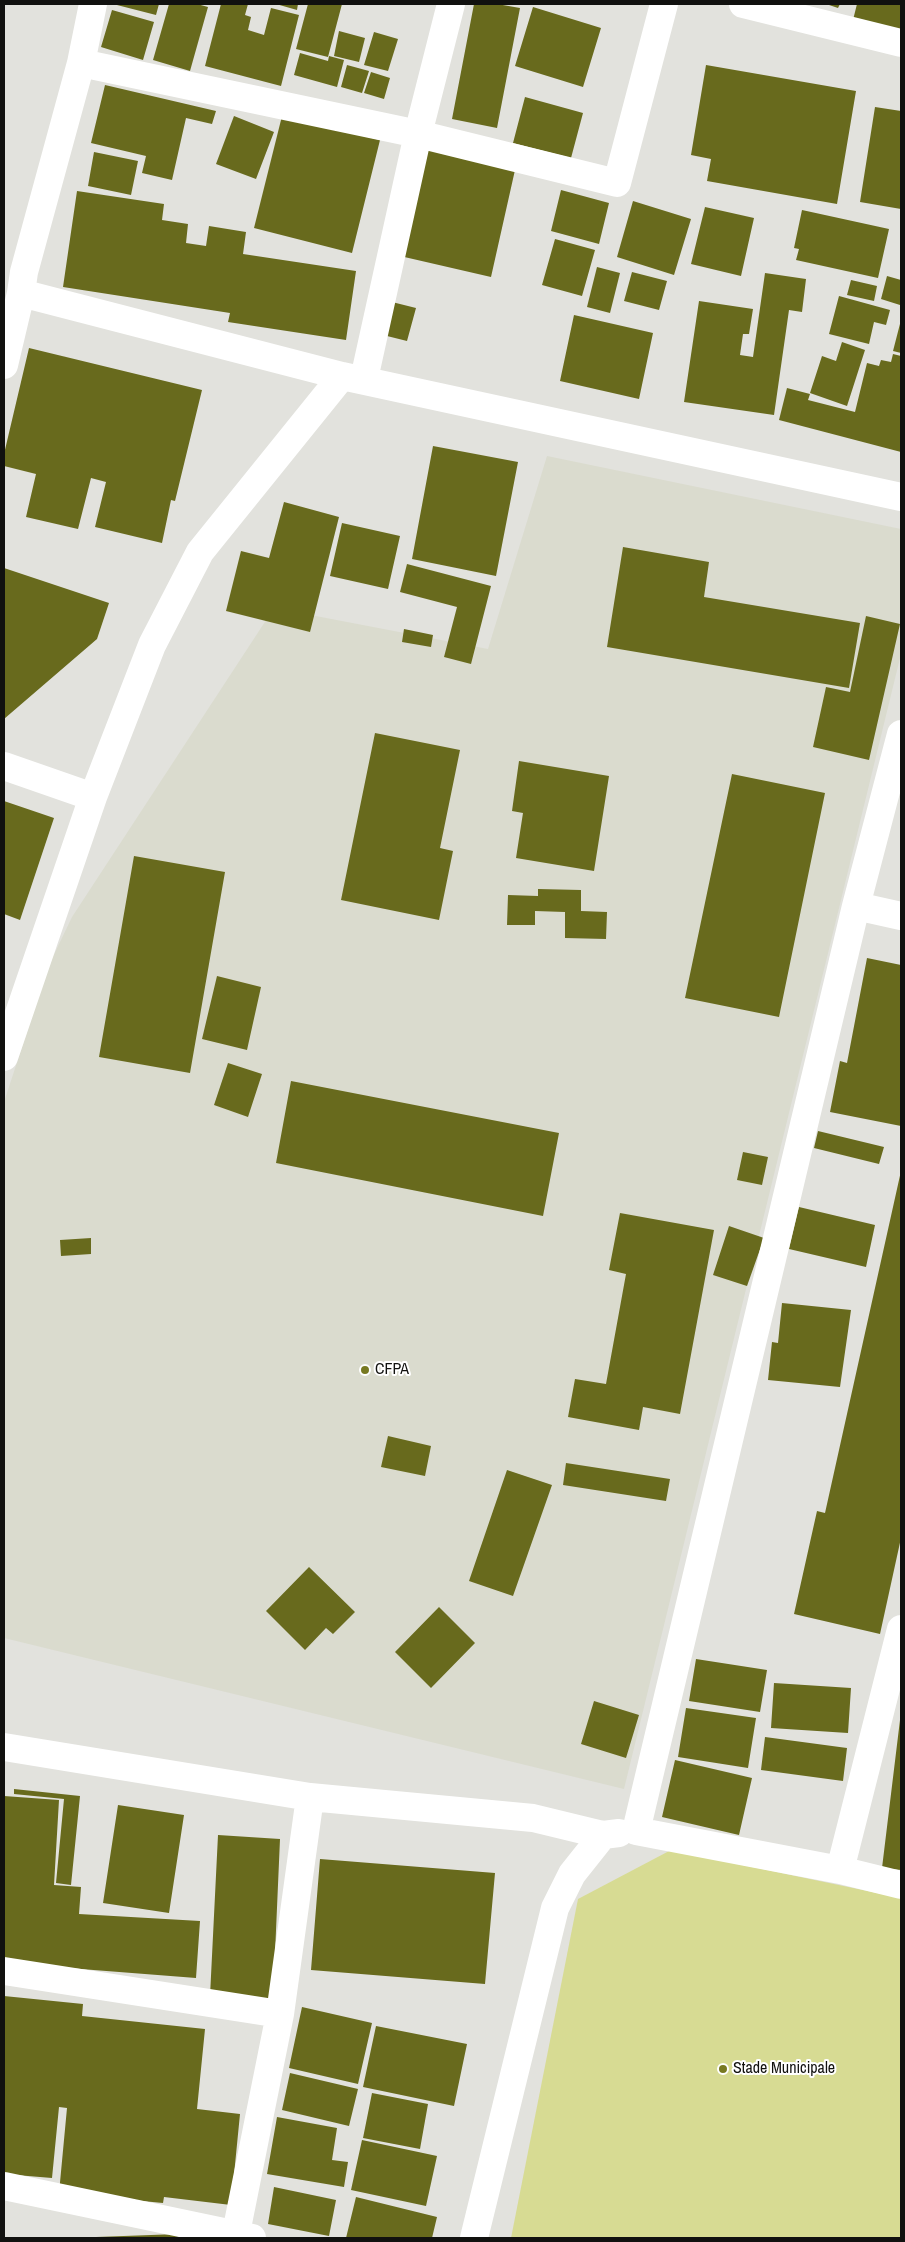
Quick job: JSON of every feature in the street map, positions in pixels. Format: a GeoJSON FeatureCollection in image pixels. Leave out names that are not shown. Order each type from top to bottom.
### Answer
{"type":"FeatureCollection","features":[{"type":"Feature","properties":{"kind":"street"},"geometry":{"type":"LineString","coordinates":[[4,365],[16,278],[81,62],[93,4]]}},
{"type":"Feature","properties":{"kind":"street"},"geometry":{"type":"LineString","coordinates":[[4,1057],[93,797],[152,645],[200,552],[353,378],[451,4]]}},
{"type":"Feature","properties":{"kind":"street"},"geometry":{"type":"LineString","coordinates":[[81,62],[418,134],[617,183],[664,4]]}},
{"type":"Feature","properties":{"kind":"street"},"geometry":{"type":"LineString","coordinates":[[743,4],[901,43]]}},
{"type":"Feature","properties":{"kind":"street"},"geometry":{"type":"LineString","coordinates":[[16,278],[353,378],[901,497]]}},
{"type":"Feature","properties":{"kind":"street"},"geometry":{"type":"LineString","coordinates":[[636,1830],[856,906],[901,734]]}},
{"type":"Feature","properties":{"kind":"street"},"geometry":{"type":"LineString","coordinates":[[4,766],[93,797]]}},
{"type":"Feature","properties":{"kind":"street"},"geometry":{"type":"LineString","coordinates":[[856,906],[901,916]]}},
{"type":"Feature","properties":{"kind":"street"},"geometry":{"type":"LineString","coordinates":[[840,1870],[901,1629]]}},
{"type":"Feature","properties":{"kind":"street"},"geometry":{"type":"LineString","coordinates":[[4,1747],[310,1797],[533,1818],[603,1835],[636,1830],[840,1870],[901,1885]]}},
{"type":"Feature","properties":{"kind":"street"},"geometry":{"type":"LineString","coordinates":[[4,2186],[241,2237],[280,2014],[310,1797]]}},
{"type":"Feature","properties":{"kind":"street"},"geometry":{"type":"LineString","coordinates":[[474,2238],[555,1908],[572,1874],[603,1835]]}},
{"type":"Feature","properties":{"kind":"street"},"geometry":{"type":"LineString","coordinates":[[4,1971],[280,2014]]}},
{"type":"Feature","properties":{"kind":"shaded area","name":"CFPA"},"geometry":{"type":"Polygon","coordinates":[[[547,456],[901,529],[901,654],[624,1789],[4,1638],[4,1102],[49,965],[72,917],[274,608],[488,649],[547,456]]]}},
{"type":"Feature","properties":{"kind":"green space","name":"Stade Municipale"},"geometry":{"type":"Polygon","coordinates":[[[671,1850],[901,1898],[901,2238],[511,2238],[578,1899],[671,1850]]]}},
{"type":"Feature","properties":{"kind":"building"},"geometry":{"type":"Polygon","coordinates":[[[113,4],[159,4],[156,15],[113,4]]]}},
{"type":"Feature","properties":{"kind":"building"},"geometry":{"type":"Polygon","coordinates":[[[169,4],[197,4],[208,7],[190,71],[153,60],[169,4]]]}},
{"type":"Feature","properties":{"kind":"building"},"geometry":{"type":"Polygon","coordinates":[[[221,4],[248,4],[245,15],[251,17],[248,30],[264,35],[271,8],[299,15],[281,86],[205,66],[221,4]]]}},
{"type":"Feature","properties":{"kind":"building"},"geometry":{"type":"Polygon","coordinates":[[[276,4],[298,4],[297,10],[276,4]]]}},
{"type":"Feature","properties":{"kind":"building"},"geometry":{"type":"Polygon","coordinates":[[[308,4],[342,4],[328,57],[296,49],[308,4]]]}},
{"type":"Feature","properties":{"kind":"building"},"geometry":{"type":"Polygon","coordinates":[[[474,4],[497,4],[520,8],[497,128],[452,119],[474,4]]]}},
{"type":"Feature","properties":{"kind":"building"},"geometry":{"type":"Polygon","coordinates":[[[826,4],[840,4],[838,8],[826,4]]]}},
{"type":"Feature","properties":{"kind":"building"},"geometry":{"type":"Polygon","coordinates":[[[857,4],[901,4],[901,34],[853,20],[857,4]]]}},
{"type":"Feature","properties":{"kind":"building"},"geometry":{"type":"Polygon","coordinates":[[[533,7],[601,28],[583,87],[515,66],[533,7]]]}},
{"type":"Feature","properties":{"kind":"building"},"geometry":{"type":"Polygon","coordinates":[[[112,10],[154,22],[143,60],[101,47],[112,10]]]}},
{"type":"Feature","properties":{"kind":"building"},"geometry":{"type":"Polygon","coordinates":[[[339,31],[365,38],[359,62],[334,56],[339,31]]]}},
{"type":"Feature","properties":{"kind":"building"},"geometry":{"type":"Polygon","coordinates":[[[374,32],[398,39],[388,71],[364,65],[374,32]]]}},
{"type":"Feature","properties":{"kind":"building"},"geometry":{"type":"Polygon","coordinates":[[[300,53],[328,61],[329,56],[344,60],[337,87],[294,75],[300,53]]]}},
{"type":"Feature","properties":{"kind":"building"},"geometry":{"type":"Polygon","coordinates":[[[347,65],[369,71],[362,93],[341,87],[347,65]]]}},
{"type":"Feature","properties":{"kind":"building"},"geometry":{"type":"Polygon","coordinates":[[[706,65],[856,91],[837,204],[707,181],[711,159],[691,155],[706,65]]]}},
{"type":"Feature","properties":{"kind":"building"},"geometry":{"type":"Polygon","coordinates":[[[371,72],[390,78],[384,99],[364,93],[371,72]]]}},
{"type":"Feature","properties":{"kind":"building"},"geometry":{"type":"Polygon","coordinates":[[[105,85],[216,111],[212,124],[186,118],[172,180],[142,173],[146,156],[91,143],[105,85]]]}},
{"type":"Feature","properties":{"kind":"building"},"geometry":{"type":"Polygon","coordinates":[[[525,97],[583,113],[571,158],[513,143],[525,97]]]}},
{"type":"Feature","properties":{"kind":"building"},"geometry":{"type":"Polygon","coordinates":[[[875,107],[901,111],[901,209],[860,202],[875,107]]]}},
{"type":"Feature","properties":{"kind":"building"},"geometry":{"type":"Polygon","coordinates":[[[234,116],[274,132],[256,179],[216,164],[234,116]]]}},
{"type":"Feature","properties":{"kind":"building"},"geometry":{"type":"Polygon","coordinates":[[[282,116],[380,140],[352,253],[254,228],[282,116]]]}},
{"type":"Feature","properties":{"kind":"building"},"geometry":{"type":"Polygon","coordinates":[[[424,149],[515,170],[491,277],[400,256],[424,149]]]}},
{"type":"Feature","properties":{"kind":"building"},"geometry":{"type":"Polygon","coordinates":[[[94,152],[138,161],[131,195],[88,186],[94,152]]]}},
{"type":"Feature","properties":{"kind":"building"},"geometry":{"type":"Polygon","coordinates":[[[561,190],[609,203],[599,244],[551,231],[561,190]]]}},
{"type":"Feature","properties":{"kind":"building"},"geometry":{"type":"Polygon","coordinates":[[[77,191],[164,204],[162,220],[188,224],[186,243],[206,246],[209,226],[246,232],[243,254],[356,271],[346,340],[228,322],[230,313],[63,287],[77,191]]]}},
{"type":"Feature","properties":{"kind":"building"},"geometry":{"type":"Polygon","coordinates":[[[633,201],[691,219],[674,275],[617,257],[633,201]]]}},
{"type":"Feature","properties":{"kind":"building"},"geometry":{"type":"Polygon","coordinates":[[[705,207],[754,218],[741,276],[691,264],[705,207]]]}},
{"type":"Feature","properties":{"kind":"building"},"geometry":{"type":"Polygon","coordinates":[[[802,210],[889,229],[878,278],[796,260],[799,249],[794,248],[802,210]]]}},
{"type":"Feature","properties":{"kind":"building"},"geometry":{"type":"Polygon","coordinates":[[[555,239],[595,250],[582,296],[542,285],[555,239]]]}},
{"type":"Feature","properties":{"kind":"building"},"geometry":{"type":"Polygon","coordinates":[[[597,267],[620,273],[610,313],[587,307],[597,267]]]}},
{"type":"Feature","properties":{"kind":"building"},"geometry":{"type":"Polygon","coordinates":[[[632,272],[667,281],[659,310],[624,301],[632,272]]]}},
{"type":"Feature","properties":{"kind":"building"},"geometry":{"type":"Polygon","coordinates":[[[765,273],[806,279],[802,312],[789,310],[774,415],[684,402],[699,301],[753,309],[749,334],[743,334],[740,355],[753,357],[765,273]]]}},
{"type":"Feature","properties":{"kind":"building"},"geometry":{"type":"Polygon","coordinates":[[[887,276],[901,280],[900,305],[881,299],[887,276]]]}},
{"type":"Feature","properties":{"kind":"building"},"geometry":{"type":"Polygon","coordinates":[[[851,280],[877,286],[874,301],[847,295],[851,280]]]}},
{"type":"Feature","properties":{"kind":"building"},"geometry":{"type":"Polygon","coordinates":[[[839,296],[890,310],[886,325],[874,322],[869,344],[829,334],[839,296]]]}},
{"type":"Feature","properties":{"kind":"building"},"geometry":{"type":"Polygon","coordinates":[[[388,301],[416,308],[407,341],[379,334],[388,301]]]}},
{"type":"Feature","properties":{"kind":"building"},"geometry":{"type":"Polygon","coordinates":[[[574,315],[653,333],[639,399],[560,381],[574,315]]]}},
{"type":"Feature","properties":{"kind":"building"},"geometry":{"type":"Polygon","coordinates":[[[901,320],[901,353],[893,351],[901,320]]]}},
{"type":"Feature","properties":{"kind":"building"},"geometry":{"type":"Polygon","coordinates":[[[842,342],[865,350],[847,406],[810,393],[822,356],[836,361],[842,342]]]}},
{"type":"Feature","properties":{"kind":"building"},"geometry":{"type":"Polygon","coordinates":[[[29,348],[202,390],[175,501],[171,500],[162,543],[95,527],[106,482],[91,478],[78,529],[26,517],[36,474],[4,466],[4,454],[29,348]]]}},
{"type":"Feature","properties":{"kind":"building"},"geometry":{"type":"Polygon","coordinates":[[[893,354],[901,356],[901,452],[779,420],[787,388],[810,394],[808,400],[855,412],[867,363],[879,366],[881,360],[891,362],[893,354]]]}},
{"type":"Feature","properties":{"kind":"building"},"geometry":{"type":"Polygon","coordinates":[[[433,446],[518,462],[496,576],[412,559],[433,446]]]}},
{"type":"Feature","properties":{"kind":"building"},"geometry":{"type":"Polygon","coordinates":[[[284,502],[339,517],[310,632],[226,611],[241,551],[269,558],[284,502]]]}},
{"type":"Feature","properties":{"kind":"building"},"geometry":{"type":"Polygon","coordinates":[[[342,523],[400,536],[388,589],[330,576],[342,523]]]}},
{"type":"Feature","properties":{"kind":"building"},"geometry":{"type":"Polygon","coordinates":[[[623,547],[709,562],[704,597],[860,623],[849,688],[607,647],[623,547]]]}},
{"type":"Feature","properties":{"kind":"building"},"geometry":{"type":"Polygon","coordinates":[[[407,564],[491,586],[471,664],[444,657],[457,607],[400,592],[407,564]]]}},
{"type":"Feature","properties":{"kind":"building"},"geometry":{"type":"Polygon","coordinates":[[[4,568],[109,603],[97,639],[4,719],[4,568]]]}},
{"type":"Feature","properties":{"kind":"building"},"geometry":{"type":"Polygon","coordinates":[[[866,616],[900,624],[869,760],[813,747],[826,687],[850,692],[866,616]]]}},
{"type":"Feature","properties":{"kind":"building"},"geometry":{"type":"Polygon","coordinates":[[[404,629],[433,635],[431,647],[402,642],[404,629]]]}},
{"type":"Feature","properties":{"kind":"building"},"geometry":{"type":"Polygon","coordinates":[[[375,733],[460,750],[440,848],[453,851],[439,920],[341,900],[375,733]]]}},
{"type":"Feature","properties":{"kind":"building"},"geometry":{"type":"Polygon","coordinates":[[[519,761],[609,776],[594,871],[516,858],[523,813],[512,811],[519,761]]]}},
{"type":"Feature","properties":{"kind":"building"},"geometry":{"type":"Polygon","coordinates":[[[732,774],[825,793],[779,1017],[685,998],[732,774]]]}},
{"type":"Feature","properties":{"kind":"building"},"geometry":{"type":"Polygon","coordinates":[[[4,801],[54,818],[20,920],[4,914],[4,801]]]}},
{"type":"Feature","properties":{"kind":"building"},"geometry":{"type":"Polygon","coordinates":[[[134,856],[225,872],[190,1073],[99,1057],[134,856]]]}},
{"type":"Feature","properties":{"kind":"building"},"geometry":{"type":"Polygon","coordinates":[[[538,889],[581,890],[581,911],[607,912],[606,939],[565,938],[565,912],[535,911],[535,925],[507,925],[508,895],[538,896],[538,889]]]}},
{"type":"Feature","properties":{"kind":"building"},"geometry":{"type":"Polygon","coordinates":[[[867,958],[901,965],[901,1126],[830,1112],[840,1061],[847,1063],[867,958]]]}},
{"type":"Feature","properties":{"kind":"building"},"geometry":{"type":"Polygon","coordinates":[[[217,976],[261,987],[247,1050],[202,1039],[217,976]]]}},
{"type":"Feature","properties":{"kind":"building"},"geometry":{"type":"Polygon","coordinates":[[[228,1063],[262,1074],[248,1117],[214,1105],[228,1063]]]}},
{"type":"Feature","properties":{"kind":"building"},"geometry":{"type":"Polygon","coordinates":[[[291,1081],[559,1133],[543,1216],[276,1163],[291,1081]]]}},
{"type":"Feature","properties":{"kind":"building"},"geometry":{"type":"Polygon","coordinates":[[[818,1131],[884,1147],[879,1164],[814,1148],[818,1131]]]}},
{"type":"Feature","properties":{"kind":"building"},"geometry":{"type":"Polygon","coordinates":[[[743,1152],[768,1157],[762,1185],[737,1180],[743,1152]]]}},
{"type":"Feature","properties":{"kind":"building"},"geometry":{"type":"Polygon","coordinates":[[[901,1171],[901,1538],[880,1634],[794,1614],[817,1511],[825,1513],[901,1171]]]}},
{"type":"Feature","properties":{"kind":"building"},"geometry":{"type":"Polygon","coordinates":[[[799,1207],[875,1225],[866,1267],[789,1249],[799,1207]]]}},
{"type":"Feature","properties":{"kind":"building"},"geometry":{"type":"Polygon","coordinates":[[[620,1213],[714,1230],[680,1414],[643,1407],[639,1430],[568,1417],[575,1379],[606,1384],[626,1274],[609,1270],[620,1213]]]}},
{"type":"Feature","properties":{"kind":"building"},"geometry":{"type":"Polygon","coordinates":[[[729,1226],[764,1238],[747,1286],[713,1275],[729,1226]]]}},
{"type":"Feature","properties":{"kind":"building"},"geometry":{"type":"Polygon","coordinates":[[[91,1238],[91,1254],[61,1256],[60,1240],[91,1238]]]}},
{"type":"Feature","properties":{"kind":"building"},"geometry":{"type":"Polygon","coordinates":[[[782,1303],[851,1310],[840,1387],[768,1380],[772,1342],[778,1343],[782,1303]]]}},
{"type":"Feature","properties":{"kind":"building"},"geometry":{"type":"Polygon","coordinates":[[[388,1436],[431,1446],[425,1476],[381,1467],[388,1436]]]}},
{"type":"Feature","properties":{"kind":"building"},"geometry":{"type":"Polygon","coordinates":[[[566,1463],[670,1479],[666,1501],[563,1485],[566,1463]]]}},
{"type":"Feature","properties":{"kind":"building"},"geometry":{"type":"Polygon","coordinates":[[[507,1470],[552,1485],[513,1596],[469,1581],[507,1470]]]}},
{"type":"Feature","properties":{"kind":"building"},"geometry":{"type":"Polygon","coordinates":[[[309,1567],[355,1612],[333,1634],[326,1628],[305,1650],[266,1611],[309,1567]]]}},
{"type":"Feature","properties":{"kind":"building"},"geometry":{"type":"Polygon","coordinates":[[[439,1607],[475,1643],[431,1688],[395,1652],[439,1607]]]}},
{"type":"Feature","properties":{"kind":"building"},"geometry":{"type":"Polygon","coordinates":[[[696,1659],[767,1670],[760,1712],[689,1701],[696,1659]]]}},
{"type":"Feature","properties":{"kind":"building"},"geometry":{"type":"Polygon","coordinates":[[[774,1683],[851,1688],[848,1733],[771,1728],[774,1683]]]}},
{"type":"Feature","properties":{"kind":"building"},"geometry":{"type":"Polygon","coordinates":[[[594,1701],[639,1715],[626,1758],[581,1744],[594,1701]]]}},
{"type":"Feature","properties":{"kind":"building"},"geometry":{"type":"Polygon","coordinates":[[[686,1708],[756,1718],[748,1768],[678,1757],[686,1708]]]}},
{"type":"Feature","properties":{"kind":"building"},"geometry":{"type":"Polygon","coordinates":[[[901,1720],[901,1870],[882,1868],[901,1720]]]}},
{"type":"Feature","properties":{"kind":"building"},"geometry":{"type":"Polygon","coordinates":[[[765,1737],[847,1748],[843,1781],[761,1770],[765,1737]]]}},
{"type":"Feature","properties":{"kind":"building"},"geometry":{"type":"Polygon","coordinates":[[[675,1760],[752,1778],[739,1835],[662,1817],[675,1760]]]}},
{"type":"Feature","properties":{"kind":"building"},"geometry":{"type":"Polygon","coordinates":[[[14,1789],[80,1796],[71,1885],[56,1883],[64,1799],[14,1794],[14,1789]]]}},
{"type":"Feature","properties":{"kind":"building"},"geometry":{"type":"Polygon","coordinates":[[[4,1796],[59,1800],[54,1885],[81,1887],[79,1914],[200,1921],[196,1978],[4,1963],[4,1796]]]}},
{"type":"Feature","properties":{"kind":"building"},"geometry":{"type":"Polygon","coordinates":[[[118,1805],[184,1815],[169,1913],[103,1903],[118,1805]]]}},
{"type":"Feature","properties":{"kind":"building"},"geometry":{"type":"Polygon","coordinates":[[[218,1835],[280,1839],[273,1999],[210,1996],[218,1835]]]}},
{"type":"Feature","properties":{"kind":"building"},"geometry":{"type":"Polygon","coordinates":[[[320,1859],[495,1873],[485,1984],[311,1970],[320,1859]]]}},
{"type":"Feature","properties":{"kind":"building"},"geometry":{"type":"Polygon","coordinates":[[[4,1996],[83,2004],[82,2016],[205,2029],[197,2109],[240,2114],[231,2205],[164,2197],[163,2203],[59,2193],[67,2108],[59,2107],[52,2178],[4,2174],[4,1996]]]}},
{"type":"Feature","properties":{"kind":"building"},"geometry":{"type":"Polygon","coordinates":[[[302,2007],[372,2023],[358,2084],[289,2068],[302,2007]]]}},
{"type":"Feature","properties":{"kind":"building"},"geometry":{"type":"Polygon","coordinates":[[[376,2026],[467,2044],[454,2106],[363,2087],[376,2026]]]}},
{"type":"Feature","properties":{"kind":"building"},"geometry":{"type":"Polygon","coordinates":[[[290,2073],[358,2089],[349,2126],[282,2110],[290,2073]]]}},
{"type":"Feature","properties":{"kind":"building"},"geometry":{"type":"Polygon","coordinates":[[[372,2093],[428,2104],[420,2149],[363,2138],[372,2093]]]}},
{"type":"Feature","properties":{"kind":"building"},"geometry":{"type":"Polygon","coordinates":[[[277,2117],[337,2128],[332,2160],[348,2162],[344,2187],[267,2174],[277,2117]]]}},
{"type":"Feature","properties":{"kind":"building"},"geometry":{"type":"Polygon","coordinates":[[[362,2140],[437,2156],[426,2206],[351,2190],[362,2140]]]}},
{"type":"Feature","properties":{"kind":"building"},"geometry":{"type":"Polygon","coordinates":[[[274,2187],[336,2200],[329,2236],[268,2224],[274,2187]]]}},
{"type":"Feature","properties":{"kind":"building"},"geometry":{"type":"Polygon","coordinates":[[[356,2197],[437,2217],[432,2238],[346,2238],[356,2197]]]}},
{"type":"Feature","properties":{"kind":"building"},"geometry":{"type":"Polygon","coordinates":[[[206,2233],[207,2238],[96,2238],[96,2237],[206,2233]]]}},
{"type":"Feature","properties":{"kind":"place","name":"CFPA"},"geometry":{"type":"Point","coordinates":[365,1370]}},
{"type":"Feature","properties":{"kind":"place","name":"Stade Municipale"},"geometry":{"type":"Point","coordinates":[723,2069]}}]}
